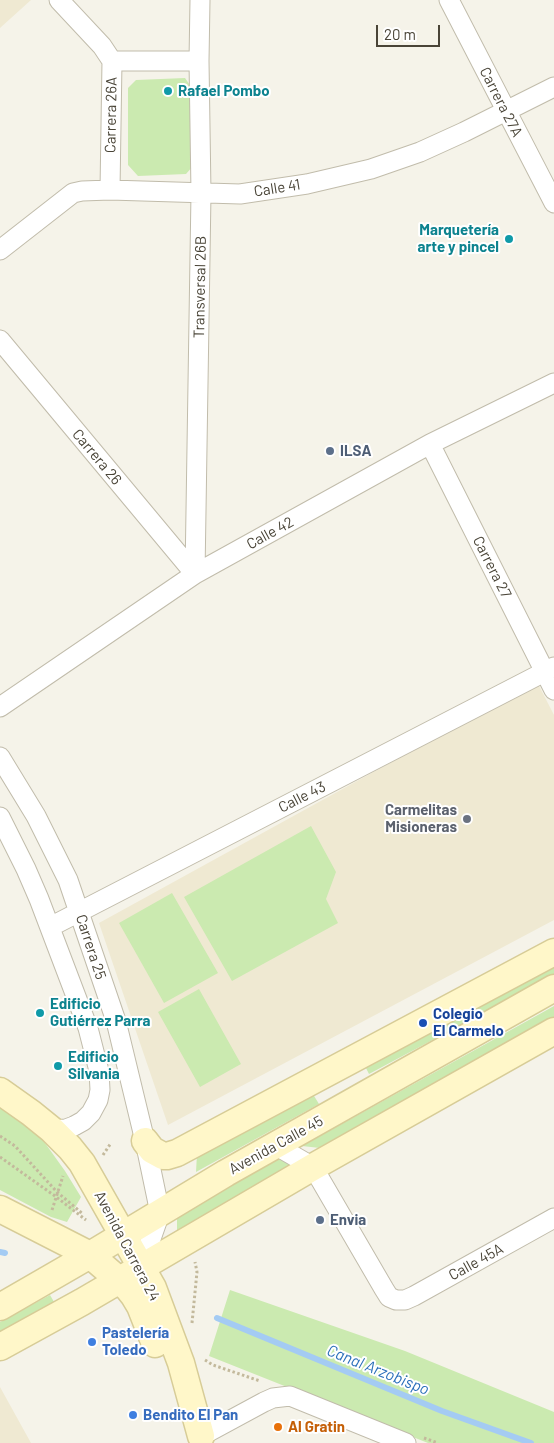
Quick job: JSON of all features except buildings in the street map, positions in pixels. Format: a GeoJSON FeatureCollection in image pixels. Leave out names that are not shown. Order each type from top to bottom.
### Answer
{"type":"FeatureCollection","features":[{"type":"Feature","properties":{"kind":"main road"},"geometry":{"type":"LineString","coordinates":[[145,1141],[158,1154],[174,1155],[554,952]]}},
{"type":"Feature","properties":{"kind":"main road","name":"Avenida Calle 45"},"geometry":{"type":"LineString","coordinates":[[0,1307],[275,1145],[554,988]]}},
{"type":"Feature","properties":{"kind":"main road"},"geometry":{"type":"LineString","coordinates":[[0,1347],[554,1031]]}},
{"type":"Feature","properties":{"kind":"main road"},"geometry":{"type":"LineString","coordinates":[[330,1114],[354,1060]]}},
{"type":"Feature","properties":{"kind":"main road","name":"Avenida Carrera 24"},"geometry":{"type":"LineString","coordinates":[[0,1091],[52,1130],[76,1155],[123,1235],[153,1288],[181,1363],[203,1440]]}},
{"type":"Feature","properties":{"kind":"main road","name":"Avenida Carrera 24"},"geometry":{"type":"LineString","coordinates":[[0,1209],[90,1255],[134,1296],[140,1306],[164,1369],[203,1440]]}},
{"type":"Feature","properties":{"kind":"street","name":"Carrera 26A"},"geometry":{"type":"LineString","coordinates":[[58,0],[102,46],[112,61],[110,190]]}},
{"type":"Feature","properties":{"kind":"street","name":"Transversal 26B"},"geometry":{"type":"LineString","coordinates":[[195,574],[201,193],[200,0]]}},
{"type":"Feature","properties":{"kind":"street","name":"Carrera 27A"},"geometry":{"type":"LineString","coordinates":[[449,0],[554,202]]}},
{"type":"Feature","properties":{"kind":"street"},"geometry":{"type":"LineString","coordinates":[[112,61],[199,62]]}},
{"type":"Feature","properties":{"kind":"street","name":"Calle 41"},"geometry":{"type":"LineString","coordinates":[[0,250],[73,193],[110,190],[240,194],[307,184],[371,169],[420,152],[506,112],[554,87]]}},
{"type":"Feature","properties":{"kind":"street","name":"Carrera 26"},"geometry":{"type":"LineString","coordinates":[[0,340],[195,574]]}},
{"type":"Feature","properties":{"kind":"street","name":"Calle 42"},"geometry":{"type":"LineString","coordinates":[[0,707],[195,574],[430,444],[554,383]]}},
{"type":"Feature","properties":{"kind":"street","name":"Carrera 27"},"geometry":{"type":"LineString","coordinates":[[430,444],[549,669],[554,690]]}},
{"type":"Feature","properties":{"kind":"street","name":"Calle 43"},"geometry":{"type":"LineString","coordinates":[[50,927],[549,669]]}},
{"type":"Feature","properties":{"kind":"street","name":"Carrera 25"},"geometry":{"type":"LineString","coordinates":[[0,757],[31,808],[68,880],[116,1021],[160,1213]]}},
{"type":"Feature","properties":{"kind":"street","name":"Carrera 25"},"geometry":{"type":"LineString","coordinates":[[0,817],[26,868],[50,927],[88,1028],[99,1071],[100,1090],[95,1106],[83,1121],[66,1129],[52,1130]]}},
{"type":"Feature","properties":{"kind":"street"},"geometry":{"type":"LineString","coordinates":[[275,1145],[313,1167]]}},
{"type":"Feature","properties":{"kind":"street","name":"Calle 45A"},"geometry":{"type":"LineString","coordinates":[[313,1167],[384,1289],[390,1297],[396,1300],[405,1300],[414,1296],[554,1218]]}},
{"type":"Feature","properties":{"kind":"street"},"geometry":{"type":"LineString","coordinates":[[141,1267],[160,1213]]}},
{"type":"Feature","properties":{"kind":"street"},"geometry":{"type":"LineString","coordinates":[[203,1440],[264,1402],[273,1398],[290,1396],[406,1443]]}},
{"type":"Feature","properties":{"kind":"path"},"geometry":{"type":"LineString","coordinates":[[0,1136],[15,1146],[30,1161],[56,1194]]}},
{"type":"Feature","properties":{"kind":"path"},"geometry":{"type":"LineString","coordinates":[[102,1158],[111,1143]]}},
{"type":"Feature","properties":{"kind":"path"},"geometry":{"type":"LineString","coordinates":[[0,1157],[56,1194],[89,1221]]}},
{"type":"Feature","properties":{"kind":"path"},"geometry":{"type":"LineString","coordinates":[[56,1194],[65,1171]]}},
{"type":"Feature","properties":{"kind":"shaded area"},"geometry":{"type":"Polygon","coordinates":[[[0,0],[31,0],[0,28],[0,0]]]}},
{"type":"Feature","properties":{"kind":"shaded area"},"geometry":{"type":"Polygon","coordinates":[[[537,682],[554,715],[554,920],[168,1125],[99,923],[537,682]]]}},
{"type":"Feature","properties":{"kind":"shaded area"},"geometry":{"type":"Polygon","coordinates":[[[0,1387],[31,1443],[0,1443],[0,1387]]]}},
{"type":"Feature","properties":{"kind":"green space"},"geometry":{"type":"Polygon","coordinates":[[[185,78],[192,88],[193,166],[186,174],[138,176],[128,165],[128,88],[136,80],[185,78]]]}},
{"type":"Feature","properties":{"kind":"green space"},"geometry":{"type":"Polygon","coordinates":[[[311,826],[336,872],[326,899],[338,923],[232,981],[184,897],[311,826]]]}},
{"type":"Feature","properties":{"kind":"green space"},"geometry":{"type":"Polygon","coordinates":[[[172,893],[218,973],[164,1003],[119,923],[172,893]]]}},
{"type":"Feature","properties":{"kind":"green space"},"geometry":{"type":"Polygon","coordinates":[[[554,959],[554,975],[369,1074],[363,1062],[554,959]]]}},
{"type":"Feature","properties":{"kind":"green space"},"geometry":{"type":"Polygon","coordinates":[[[199,989],[241,1064],[200,1087],[158,1012],[199,989]]]}},
{"type":"Feature","properties":{"kind":"green space"},"geometry":{"type":"Polygon","coordinates":[[[554,1006],[554,1018],[320,1148],[302,1146],[554,1006]]]}},
{"type":"Feature","properties":{"kind":"green space"},"geometry":{"type":"Polygon","coordinates":[[[311,1091],[319,1104],[196,1172],[197,1154],[311,1091]]]}},
{"type":"Feature","properties":{"kind":"green space"},"geometry":{"type":"Polygon","coordinates":[[[0,1103],[40,1136],[81,1197],[67,1222],[51,1217],[0,1190],[0,1103]]]}},
{"type":"Feature","properties":{"kind":"green space"},"geometry":{"type":"Polygon","coordinates":[[[274,1156],[293,1166],[177,1231],[177,1212],[274,1156]]]}},
{"type":"Feature","properties":{"kind":"green space"},"geometry":{"type":"Polygon","coordinates":[[[230,1290],[405,1351],[554,1412],[554,1443],[428,1443],[209,1356],[230,1290]]]}},
{"type":"Feature","properties":{"kind":"green space"},"geometry":{"type":"Polygon","coordinates":[[[50,1295],[57,1307],[0,1337],[0,1322],[50,1295]]]}},
{"type":"Feature","properties":{"kind":"waterway"},"geometry":{"type":"LineString","coordinates":[[0,1252],[5,1253]]}},
{"type":"Feature","properties":{"kind":"waterway","name":"Canal Arzobispo"},"geometry":{"type":"LineString","coordinates":[[217,1318],[442,1411],[531,1443]]}},
{"type":"Feature","properties":{"kind":"place","name":"Rafael Pombo"},"geometry":{"type":"Point","coordinates":[168,91]}},
{"type":"Feature","properties":{"kind":"place","name":"Marquetería arte y pincel"},"geometry":{"type":"Point","coordinates":[509,239]}},
{"type":"Feature","properties":{"kind":"place","name":"ILSA"},"geometry":{"type":"Point","coordinates":[330,451]}},
{"type":"Feature","properties":{"kind":"place","name":"Carmelitas Misioneras"},"geometry":{"type":"Point","coordinates":[467,819]}},
{"type":"Feature","properties":{"kind":"place","name":"Edificio Gutiérrez Parra"},"geometry":{"type":"Point","coordinates":[40,1013]}},
{"type":"Feature","properties":{"kind":"place","name":"Colegio El Carmelo"},"geometry":{"type":"Point","coordinates":[423,1023]}},
{"type":"Feature","properties":{"kind":"place","name":"Edificio Silvania"},"geometry":{"type":"Point","coordinates":[58,1066]}},
{"type":"Feature","properties":{"kind":"place","name":"Envia"},"geometry":{"type":"Point","coordinates":[320,1220]}},
{"type":"Feature","properties":{"kind":"place","name":"Pastelería Toledo"},"geometry":{"type":"Point","coordinates":[92,1342]}},
{"type":"Feature","properties":{"kind":"place","name":"Bendito El Pan"},"geometry":{"type":"Point","coordinates":[133,1415]}},
{"type":"Feature","properties":{"kind":"place","name":"Al Gratin"},"geometry":{"type":"Point","coordinates":[278,1427]}}]}
